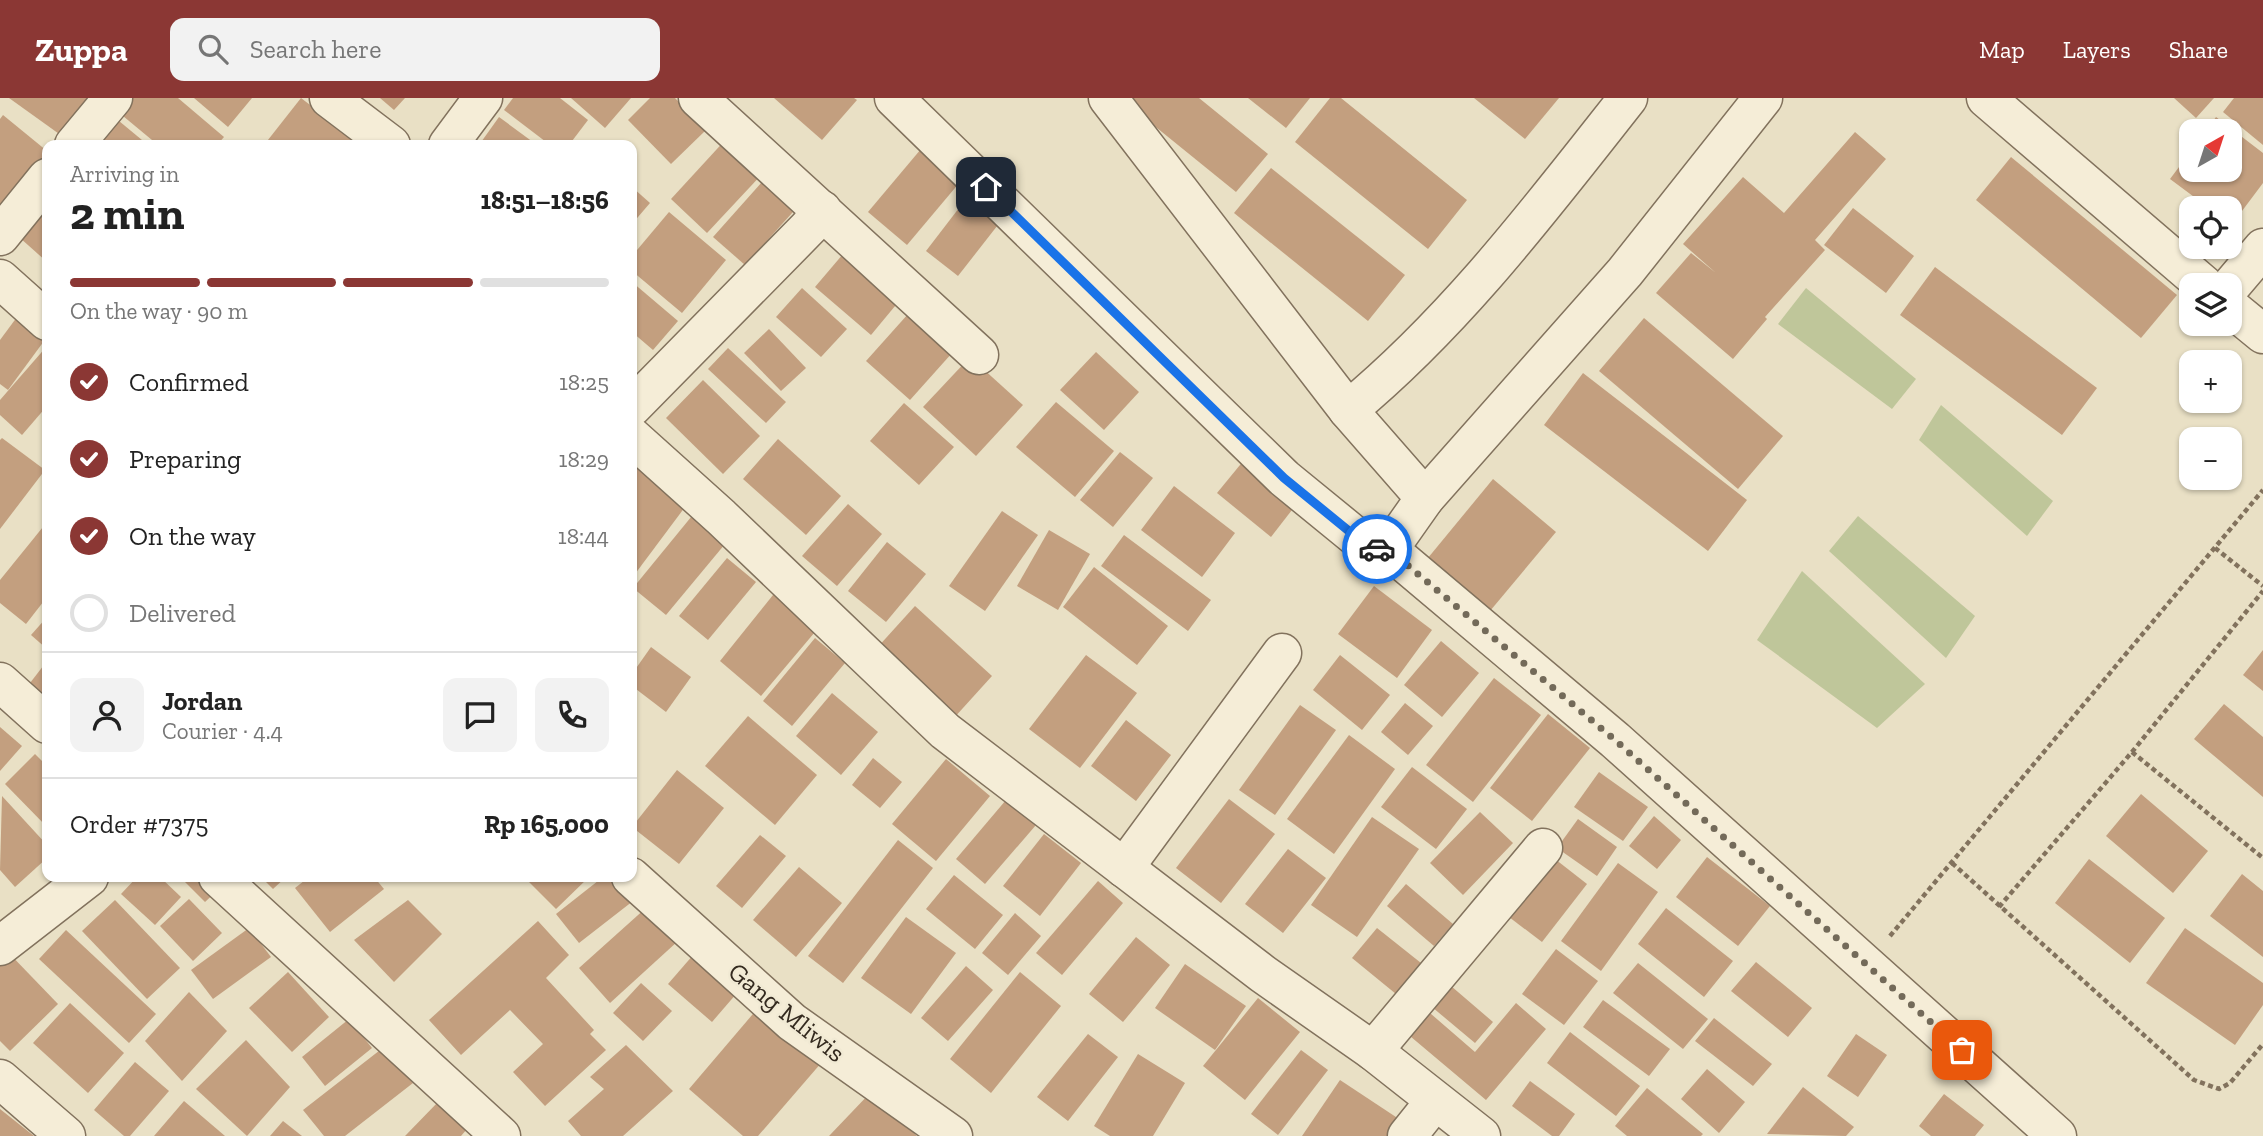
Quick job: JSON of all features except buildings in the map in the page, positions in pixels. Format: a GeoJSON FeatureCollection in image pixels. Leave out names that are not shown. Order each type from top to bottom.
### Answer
{"type":"FeatureCollection","features":[{"type":"Feature","properties":{"kind":"street"},"geometry":{"type":"LineString","coordinates":[[78,140],[113,98]]}},
{"type":"Feature","properties":{"kind":"street"},"geometry":{"type":"LineString","coordinates":[[329,98],[384,140]]}},
{"type":"Feature","properties":{"kind":"street"},"geometry":{"type":"LineString","coordinates":[[452,140],[483,98]]}},
{"type":"Feature","properties":{"kind":"street"},"geometry":{"type":"LineString","coordinates":[[698,98],[979,355]]}},
{"type":"Feature","properties":{"kind":"street"},"geometry":{"type":"LineString","coordinates":[[894,98],[1284,478],[1366,545],[1378,550],[1387,548],[1425,498],[1625,272],[1763,98]]}},
{"type":"Feature","properties":{"kind":"street"},"geometry":{"type":"LineString","coordinates":[[1108,98],[1348,411],[1425,498]]}},
{"type":"Feature","properties":{"kind":"street"},"geometry":{"type":"LineString","coordinates":[[1348,411],[1384,381],[1512,244],[1628,98]]}},
{"type":"Feature","properties":{"kind":"street"},"geometry":{"type":"LineString","coordinates":[[1986,98],[2190,273]]}},
{"type":"Feature","properties":{"kind":"street"},"geometry":{"type":"LineString","coordinates":[[0,236],[42,184]]}},
{"type":"Feature","properties":{"kind":"street"},"geometry":{"type":"LineString","coordinates":[[637,402],[809,227],[822,210]]}},
{"type":"Feature","properties":{"kind":"street"},"geometry":{"type":"LineString","coordinates":[[2242,273],[2263,248]]}},
{"type":"Feature","properties":{"kind":"street"},"geometry":{"type":"LineString","coordinates":[[0,279],[42,317]]}},
{"type":"Feature","properties":{"kind":"street"},"geometry":{"type":"LineString","coordinates":[[2242,317],[2263,334]]}},
{"type":"Feature","properties":{"kind":"street"},"geometry":{"type":"LineString","coordinates":[[637,442],[721,517],[945,732],[1264,974],[1374,1051],[1481,1136]]}},
{"type":"Feature","properties":{"kind":"street"},"geometry":{"type":"LineString","coordinates":[[1387,548],[1615,740],[2057,1136]]}},
{"type":"Feature","properties":{"kind":"street"},"geometry":{"type":"LineString","coordinates":[[1124,868],[1282,653]]}},
{"type":"Feature","properties":{"kind":"street"},"geometry":{"type":"LineString","coordinates":[[0,682],[42,720]]}},
{"type":"Feature","properties":{"kind":"street"},"geometry":{"type":"LineString","coordinates":[[1374,1051],[1543,848]]}},
{"type":"Feature","properties":{"kind":"street"},"geometry":{"type":"LineString","coordinates":[[0,946],[83,882]]}},
{"type":"Feature","properties":{"kind":"street"},"geometry":{"type":"LineString","coordinates":[[223,882],[501,1136]]}},
{"type":"Feature","properties":{"kind":"street","name":"Gang Mliwis"},"geometry":{"type":"LineString","coordinates":[[637,882],[792,1022],[953,1136]]}},
{"type":"Feature","properties":{"kind":"street"},"geometry":{"type":"LineString","coordinates":[[0,1079],[66,1136]]}},
{"type":"Feature","properties":{"kind":"street"},"geometry":{"type":"LineString","coordinates":[[1407,1136],[1435,1101]]}},
{"type":"Feature","properties":{"kind":"path"},"geometry":{"type":"LineString","coordinates":[[1866,963],[2263,490]]}},
{"type":"Feature","properties":{"kind":"path"},"geometry":{"type":"LineString","coordinates":[[1999,907],[2132,752],[2263,589],[2215,548]]}},
{"type":"Feature","properties":{"kind":"path"},"geometry":{"type":"LineString","coordinates":[[2132,752],[2263,858]]}},
{"type":"Feature","properties":{"kind":"path"},"geometry":{"type":"LineString","coordinates":[[1952,863],[2194,1080],[2218,1089],[2230,1083],[2263,1044]]}},
{"type":"Feature","properties":{"kind":"green space"},"geometry":{"type":"Polygon","coordinates":[[[1806,288],[1916,379],[1892,409],[1778,324],[1806,288]]]}},
{"type":"Feature","properties":{"kind":"green space"},"geometry":{"type":"Polygon","coordinates":[[[1941,405],[2053,501],[2027,536],[1919,440],[1941,405]]]}},
{"type":"Feature","properties":{"kind":"green space"},"geometry":{"type":"Polygon","coordinates":[[[1858,516],[1975,616],[1946,658],[1829,551],[1858,516]]]}},
{"type":"Feature","properties":{"kind":"green space"},"geometry":{"type":"Polygon","coordinates":[[[1802,571],[1925,684],[1877,728],[1757,640],[1802,571]]]}},
{"type":"Feature","properties":{"kind":"way so far"},"geometry":{"type":"LineString","coordinates":[[1377,549],[1387,548],[1615,740],[1962,1050]]}},
{"type":"Feature","properties":{"kind":"route"},"geometry":{"type":"LineString","coordinates":[[986,187],[1284,478],[1366,545],[1377,549]]}}]}
